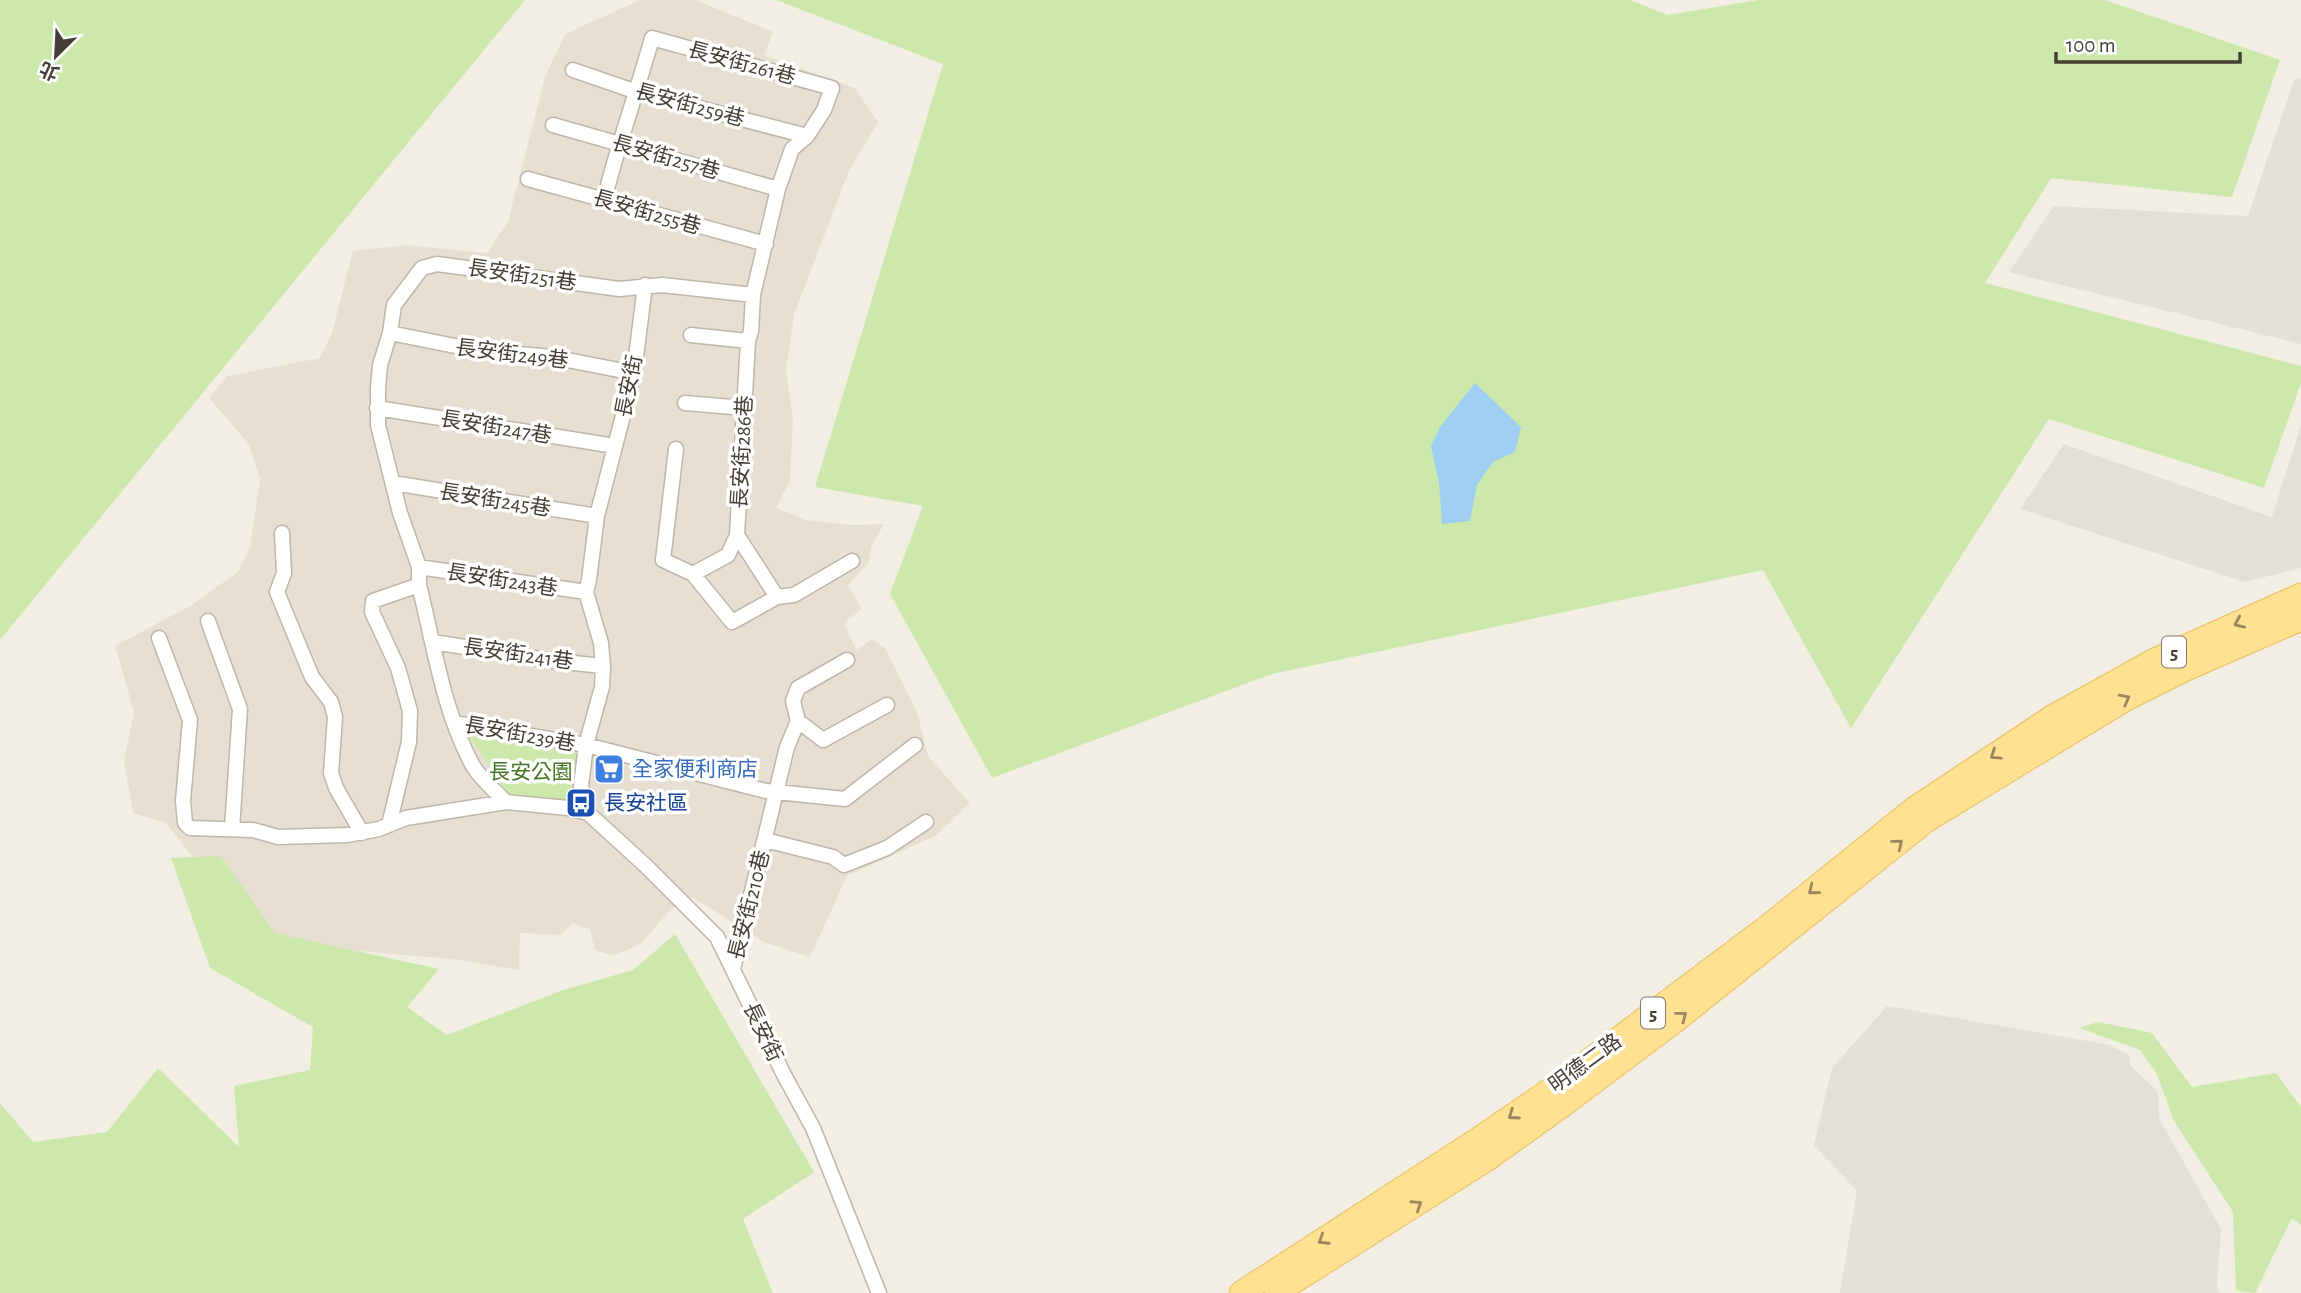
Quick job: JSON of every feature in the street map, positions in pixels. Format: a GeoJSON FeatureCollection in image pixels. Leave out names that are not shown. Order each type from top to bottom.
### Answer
{"type":"FeatureCollection","features":[{"type":"Feature","properties":{"kind":"main road","name":"5"},"geometry":{"type":"LineString","coordinates":[[2059,726],[2153,662],[2301,595]]}},
{"type":"Feature","properties":{"kind":"main road","name":"5"},"geometry":{"type":"LineString","coordinates":[[2059,726],[2301,619]]}},
{"type":"Feature","properties":{"kind":"main road","name":"明德二路"},"geometry":{"type":"LineString","coordinates":[[1241,1293],[1478,1140],[1550,1090],[1771,924],[1915,808],[2059,726]]}},
{"type":"Feature","properties":{"kind":"main road","name":"明德二路"},"geometry":{"type":"LineString","coordinates":[[1276,1293],[1486,1160],[1675,1021],[1927,820],[2059,726]]}},
{"type":"Feature","properties":{"kind":"street","name":"長安街261巷"},"geometry":{"type":"LineString","coordinates":[[637,92],[652,38],[832,88],[824,110],[807,136]]}},
{"type":"Feature","properties":{"kind":"street","name":"長安街259巷"},"geometry":{"type":"LineString","coordinates":[[573,70],[637,92],[807,136]]}},
{"type":"Feature","properties":{"kind":"street"},"geometry":{"type":"LineString","coordinates":[[604,200],[618,144],[637,92]]}},
{"type":"Feature","properties":{"kind":"street","name":"長安街257巷"},"geometry":{"type":"LineString","coordinates":[[553,125],[778,189]]}},
{"type":"Feature","properties":{"kind":"street"},"geometry":{"type":"LineString","coordinates":[[645,285],[753,295],[778,189],[792,149],[807,136]]}},
{"type":"Feature","properties":{"kind":"street","name":"長安街255巷"},"geometry":{"type":"LineString","coordinates":[[528,179],[766,244]]}},
{"type":"Feature","properties":{"kind":"street","name":"長安街251巷"},"geometry":{"type":"LineString","coordinates":[[390,333],[394,305],[422,268],[437,264],[619,289],[645,285]]}},
{"type":"Feature","properties":{"kind":"street","name":"長安街"},"geometry":{"type":"LineString","coordinates":[[645,285],[634,373],[597,516],[586,592],[601,643],[603,666],[602,687],[586,745],[581,786],[588,813],[717,937],[784,1075],[813,1128],[879,1293]]}},
{"type":"Feature","properties":{"kind":"street","name":"長安街286巷"},"geometry":{"type":"LineString","coordinates":[[753,295],[737,536],[777,597]]}},
{"type":"Feature","properties":{"kind":"street"},"geometry":{"type":"LineString","coordinates":[[390,333],[380,365],[377,408],[400,513],[419,567],[419,585],[454,723],[474,768],[506,802]]}},
{"type":"Feature","properties":{"kind":"street","name":"長安街249巷"},"geometry":{"type":"LineString","coordinates":[[390,333],[475,350],[552,357],[634,373]]}},
{"type":"Feature","properties":{"kind":"street"},"geometry":{"type":"LineString","coordinates":[[691,335],[748,341]]}},
{"type":"Feature","properties":{"kind":"street"},"geometry":{"type":"LineString","coordinates":[[685,403],[744,408]]}},
{"type":"Feature","properties":{"kind":"street","name":"長安街247巷"},"geometry":{"type":"LineString","coordinates":[[377,408],[615,446]]}},
{"type":"Feature","properties":{"kind":"street"},"geometry":{"type":"LineString","coordinates":[[676,449],[663,560],[693,574],[732,622],[777,597],[794,595],[852,561]]}},
{"type":"Feature","properties":{"kind":"street","name":"長安街245巷"},"geometry":{"type":"LineString","coordinates":[[393,483],[597,516]]}},
{"type":"Feature","properties":{"kind":"street"},"geometry":{"type":"LineString","coordinates":[[282,533],[284,573],[277,592],[312,677],[331,702],[335,717],[331,773],[336,788],[362,833]]}},
{"type":"Feature","properties":{"kind":"street"},"geometry":{"type":"LineString","coordinates":[[693,574],[728,555],[737,536]]}},
{"type":"Feature","properties":{"kind":"street","name":"長安街243巷"},"geometry":{"type":"LineString","coordinates":[[419,567],[586,592]]}},
{"type":"Feature","properties":{"kind":"street"},"geometry":{"type":"LineString","coordinates":[[389,825],[409,741],[410,711],[398,668],[372,612],[373,601],[419,585]]}},
{"type":"Feature","properties":{"kind":"street"},"geometry":{"type":"LineString","coordinates":[[208,621],[240,709],[232,829]]}},
{"type":"Feature","properties":{"kind":"street"},"geometry":{"type":"LineString","coordinates":[[159,638],[190,720],[183,801],[185,823],[190,828],[253,831],[278,837],[347,835],[362,833],[406,818],[506,802],[568,808],[588,813]]}},
{"type":"Feature","properties":{"kind":"street","name":"長安街241巷"},"geometry":{"type":"LineString","coordinates":[[433,642],[603,666]]}},
{"type":"Feature","properties":{"kind":"street"},"geometry":{"type":"LineString","coordinates":[[847,660],[798,688],[793,701],[798,721],[822,740],[887,705]]}},
{"type":"Feature","properties":{"kind":"street","name":"長安街210巷"},"geometry":{"type":"LineString","coordinates":[[733,969],[786,747],[798,721]]}},
{"type":"Feature","properties":{"kind":"street","name":"長安街239巷"},"geometry":{"type":"LineString","coordinates":[[454,723],[586,745],[776,792],[845,799],[915,746]]}},
{"type":"Feature","properties":{"kind":"street","name":"長安街210巷"},"geometry":{"type":"LineString","coordinates":[[765,840],[833,857],[844,865],[887,848],[926,822]]}},
{"type":"Feature","properties":{"kind":"shaded area"},"geometry":{"type":"Polygon","coordinates":[[[640,0],[696,0],[773,32],[764,55],[855,88],[878,122],[848,173],[794,315],[786,370],[793,419],[790,480],[776,508],[806,520],[853,525],[884,524],[871,547],[869,563],[848,585],[862,609],[844,623],[856,650],[873,639],[885,648],[917,712],[928,756],[970,803],[935,836],[847,876],[810,957],[766,943],[692,897],[671,909],[641,944],[612,956],[595,950],[590,930],[573,923],[561,935],[520,933],[519,970],[452,959],[276,944],[218,869],[191,855],[166,823],[133,813],[124,761],[134,712],[115,646],[190,606],[238,572],[250,547],[260,479],[249,444],[209,398],[227,376],[320,358],[332,333],[353,251],[407,245],[487,253],[508,222],[545,77],[565,34],[640,0]]]}},
{"type":"Feature","properties":{"kind":"shaded area"},"geometry":{"type":"Polygon","coordinates":[[[2301,78],[2301,344],[2009,272],[2054,206],[2248,216],[2294,80],[2301,78]]]}},
{"type":"Feature","properties":{"kind":"shaded area"},"geometry":{"type":"Polygon","coordinates":[[[2301,425],[2301,568],[2245,582],[2020,509],[2064,444],[2272,517],[2301,425]]]}},
{"type":"Feature","properties":{"kind":"shaded area"},"geometry":{"type":"Polygon","coordinates":[[[1887,1006],[2110,1045],[2129,1055],[2131,1066],[2158,1092],[2159,1118],[2221,1229],[2217,1287],[2220,1293],[1840,1293],[1857,1191],[1814,1145],[1832,1068],[1887,1006]]]}},
{"type":"Feature","properties":{"kind":"green space"},"geometry":{"type":"Polygon","coordinates":[[[0,0],[525,0],[0,640],[0,0]]]}},
{"type":"Feature","properties":{"kind":"green space"},"geometry":{"type":"Polygon","coordinates":[[[776,0],[1630,0],[1668,15],[1758,0],[2105,0],[2280,60],[2232,197],[2051,178],[1985,283],[2301,366],[2301,383],[2264,488],[2049,419],[1851,728],[1763,570],[1272,674],[992,778],[890,594],[923,506],[815,487],[943,64],[776,0]]]}},
{"type":"Feature","properties":{"kind":"green space","name":"長安公園"},"geometry":{"type":"Polygon","coordinates":[[[468,734],[583,754],[577,806],[510,796],[468,734]]]}},
{"type":"Feature","properties":{"kind":"green space"},"geometry":{"type":"Polygon","coordinates":[[[221,856],[274,933],[439,969],[407,1007],[447,1035],[560,991],[633,970],[675,934],[814,1172],[743,1219],[773,1293],[0,1293],[0,1103],[33,1142],[107,1132],[158,1068],[239,1147],[234,1086],[310,1070],[313,1027],[210,968],[171,858],[221,856]]]}},
{"type":"Feature","properties":{"kind":"green space"},"geometry":{"type":"Polygon","coordinates":[[[2098,1022],[2152,1033],[2192,1087],[2276,1073],[2301,1107],[2301,1225],[2292,1218],[2255,1293],[2236,1291],[2233,1212],[2174,1121],[2156,1072],[2140,1050],[2079,1028],[2098,1022]]]}},
{"type":"Feature","properties":{"kind":"water"},"geometry":{"type":"Polygon","coordinates":[[[1475,383],[1521,427],[1515,452],[1493,462],[1477,485],[1470,521],[1442,524],[1439,483],[1431,446],[1440,427],[1475,383]]]}},
{"type":"Feature","properties":{"kind":"place","name":"全家便利商店"},"geometry":{"type":"Point","coordinates":[609,769]}},
{"type":"Feature","properties":{"kind":"place","name":"長安社區"},"geometry":{"type":"Point","coordinates":[581,803]}}]}
